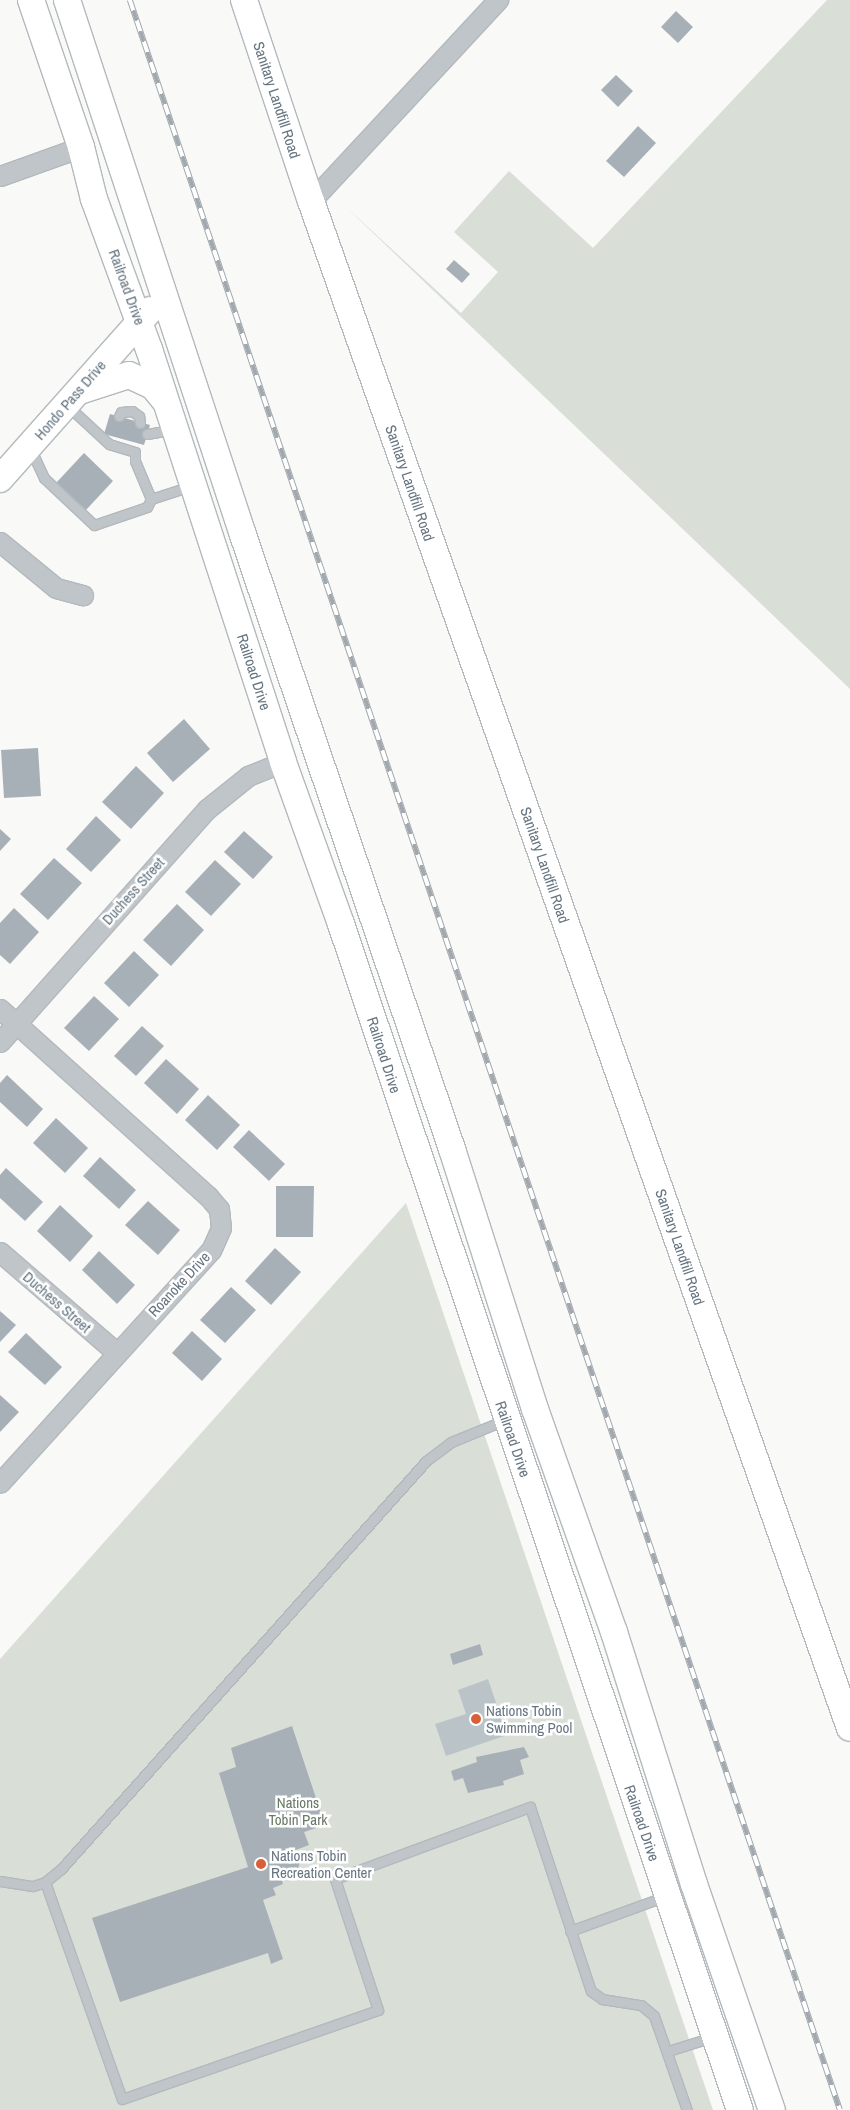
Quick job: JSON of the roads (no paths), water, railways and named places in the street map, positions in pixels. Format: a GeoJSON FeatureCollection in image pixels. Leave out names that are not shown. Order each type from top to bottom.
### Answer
{"type":"FeatureCollection","features":[{"type":"Feature","properties":{"kind":"main road","name":"Railroad Drive"},"geometry":{"type":"LineString","coordinates":[[31,0],[81,147],[94,199],[139,321],[283,762],[341,924],[666,1896],[740,2110]]}},
{"type":"Feature","properties":{"kind":"main road","name":"Railroad Drive"},"geometry":{"type":"LineString","coordinates":[[66,0],[452,1149],[535,1409],[614,1632],[694,1884],[772,2110]]}},
{"type":"Feature","properties":{"kind":"main road","name":"Sanitary Landfill Road"},"geometry":{"type":"LineString","coordinates":[[244,0],[311,201],[850,1728]]}},
{"type":"Feature","properties":{"kind":"main road","name":"Hondo Pass Drive"},"geometry":{"type":"LineString","coordinates":[[0,479],[164,295]]}},
{"type":"Feature","properties":{"kind":"main road"},"geometry":{"type":"LineString","coordinates":[[71,398],[129,375],[153,386],[165,401]]}},
{"type":"Feature","properties":{"kind":"main road"},"geometry":{"type":"LineString","coordinates":[[506,1420],[535,1409]]}},
{"type":"Feature","properties":{"kind":"main road"},"geometry":{"type":"LineString","coordinates":[[666,1896],[694,1884]]}},
{"type":"Feature","properties":{"kind":"street"},"geometry":{"type":"LineString","coordinates":[[311,201],[498,0]]}},
{"type":"Feature","properties":{"kind":"street"},"geometry":{"type":"LineString","coordinates":[[0,176],[81,147]]}},
{"type":"Feature","properties":{"kind":"street"},"geometry":{"type":"LineString","coordinates":[[0,542],[56,588],[82,595]]}},
{"type":"Feature","properties":{"kind":"street","name":"Duchess Street"},"geometry":{"type":"LineString","coordinates":[[0,1042],[207,809],[248,776],[283,762]]}},
{"type":"Feature","properties":{"kind":"street","name":"Roanoke Drive"},"geometry":{"type":"LineString","coordinates":[[0,1009],[208,1196],[221,1215],[221,1228],[211,1250],[116,1352],[0,1483]]}},
{"type":"Feature","properties":{"kind":"street","name":"Duchess Street"},"geometry":{"type":"LineString","coordinates":[[0,1252],[116,1352]]}},
{"type":"Feature","properties":{"kind":"lane"},"geometry":{"type":"LineString","coordinates":[[71,398],[111,440],[136,448],[135,461],[152,499]]}},
{"type":"Feature","properties":{"kind":"lane"},"geometry":{"type":"LineString","coordinates":[[119,416],[121,412],[139,416],[140,423]]}},
{"type":"Feature","properties":{"kind":"lane"},"geometry":{"type":"LineString","coordinates":[[147,434],[174,429]]}},
{"type":"Feature","properties":{"kind":"lane"},"geometry":{"type":"LineString","coordinates":[[29,446],[44,478],[94,525],[136,512],[147,507],[152,499],[192,486]]}},
{"type":"Feature","properties":{"kind":"lane"},"geometry":{"type":"LineString","coordinates":[[0,1881],[26,1887],[45,1882],[61,1869],[426,1461],[451,1442],[506,1420]]}},
{"type":"Feature","properties":{"kind":"lane"},"geometry":{"type":"LineString","coordinates":[[45,1882],[122,2099],[378,2010],[335,1879],[530,1807],[591,1991],[602,1999],[633,2002],[648,2010],[660,2026],[687,2110]]}},
{"type":"Feature","properties":{"kind":"lane"},"geometry":{"type":"LineString","coordinates":[[570,1931],[666,1896]]}},
{"type":"Feature","properties":{"kind":"lane"},"geometry":{"type":"LineString","coordinates":[[668,2051],[714,2036]]}},
{"type":"Feature","properties":{"kind":"railway"},"geometry":{"type":"LineString","coordinates":[[130,0],[840,2110]]}},
{"type":"Feature","properties":{"kind":"place","name":"Nations Tobin Swimming Pool"},"geometry":{"type":"Point","coordinates":[476,1719]}},
{"type":"Feature","properties":{"kind":"place","name":"Nations Tobin Recreation Center"},"geometry":{"type":"Point","coordinates":[261,1864]}},
{"type":"Feature","properties":{"kind":"park label","name":"Nations Tobin Park"},"geometry":{"type":"Point","coordinates":[298,1810]}}]}
